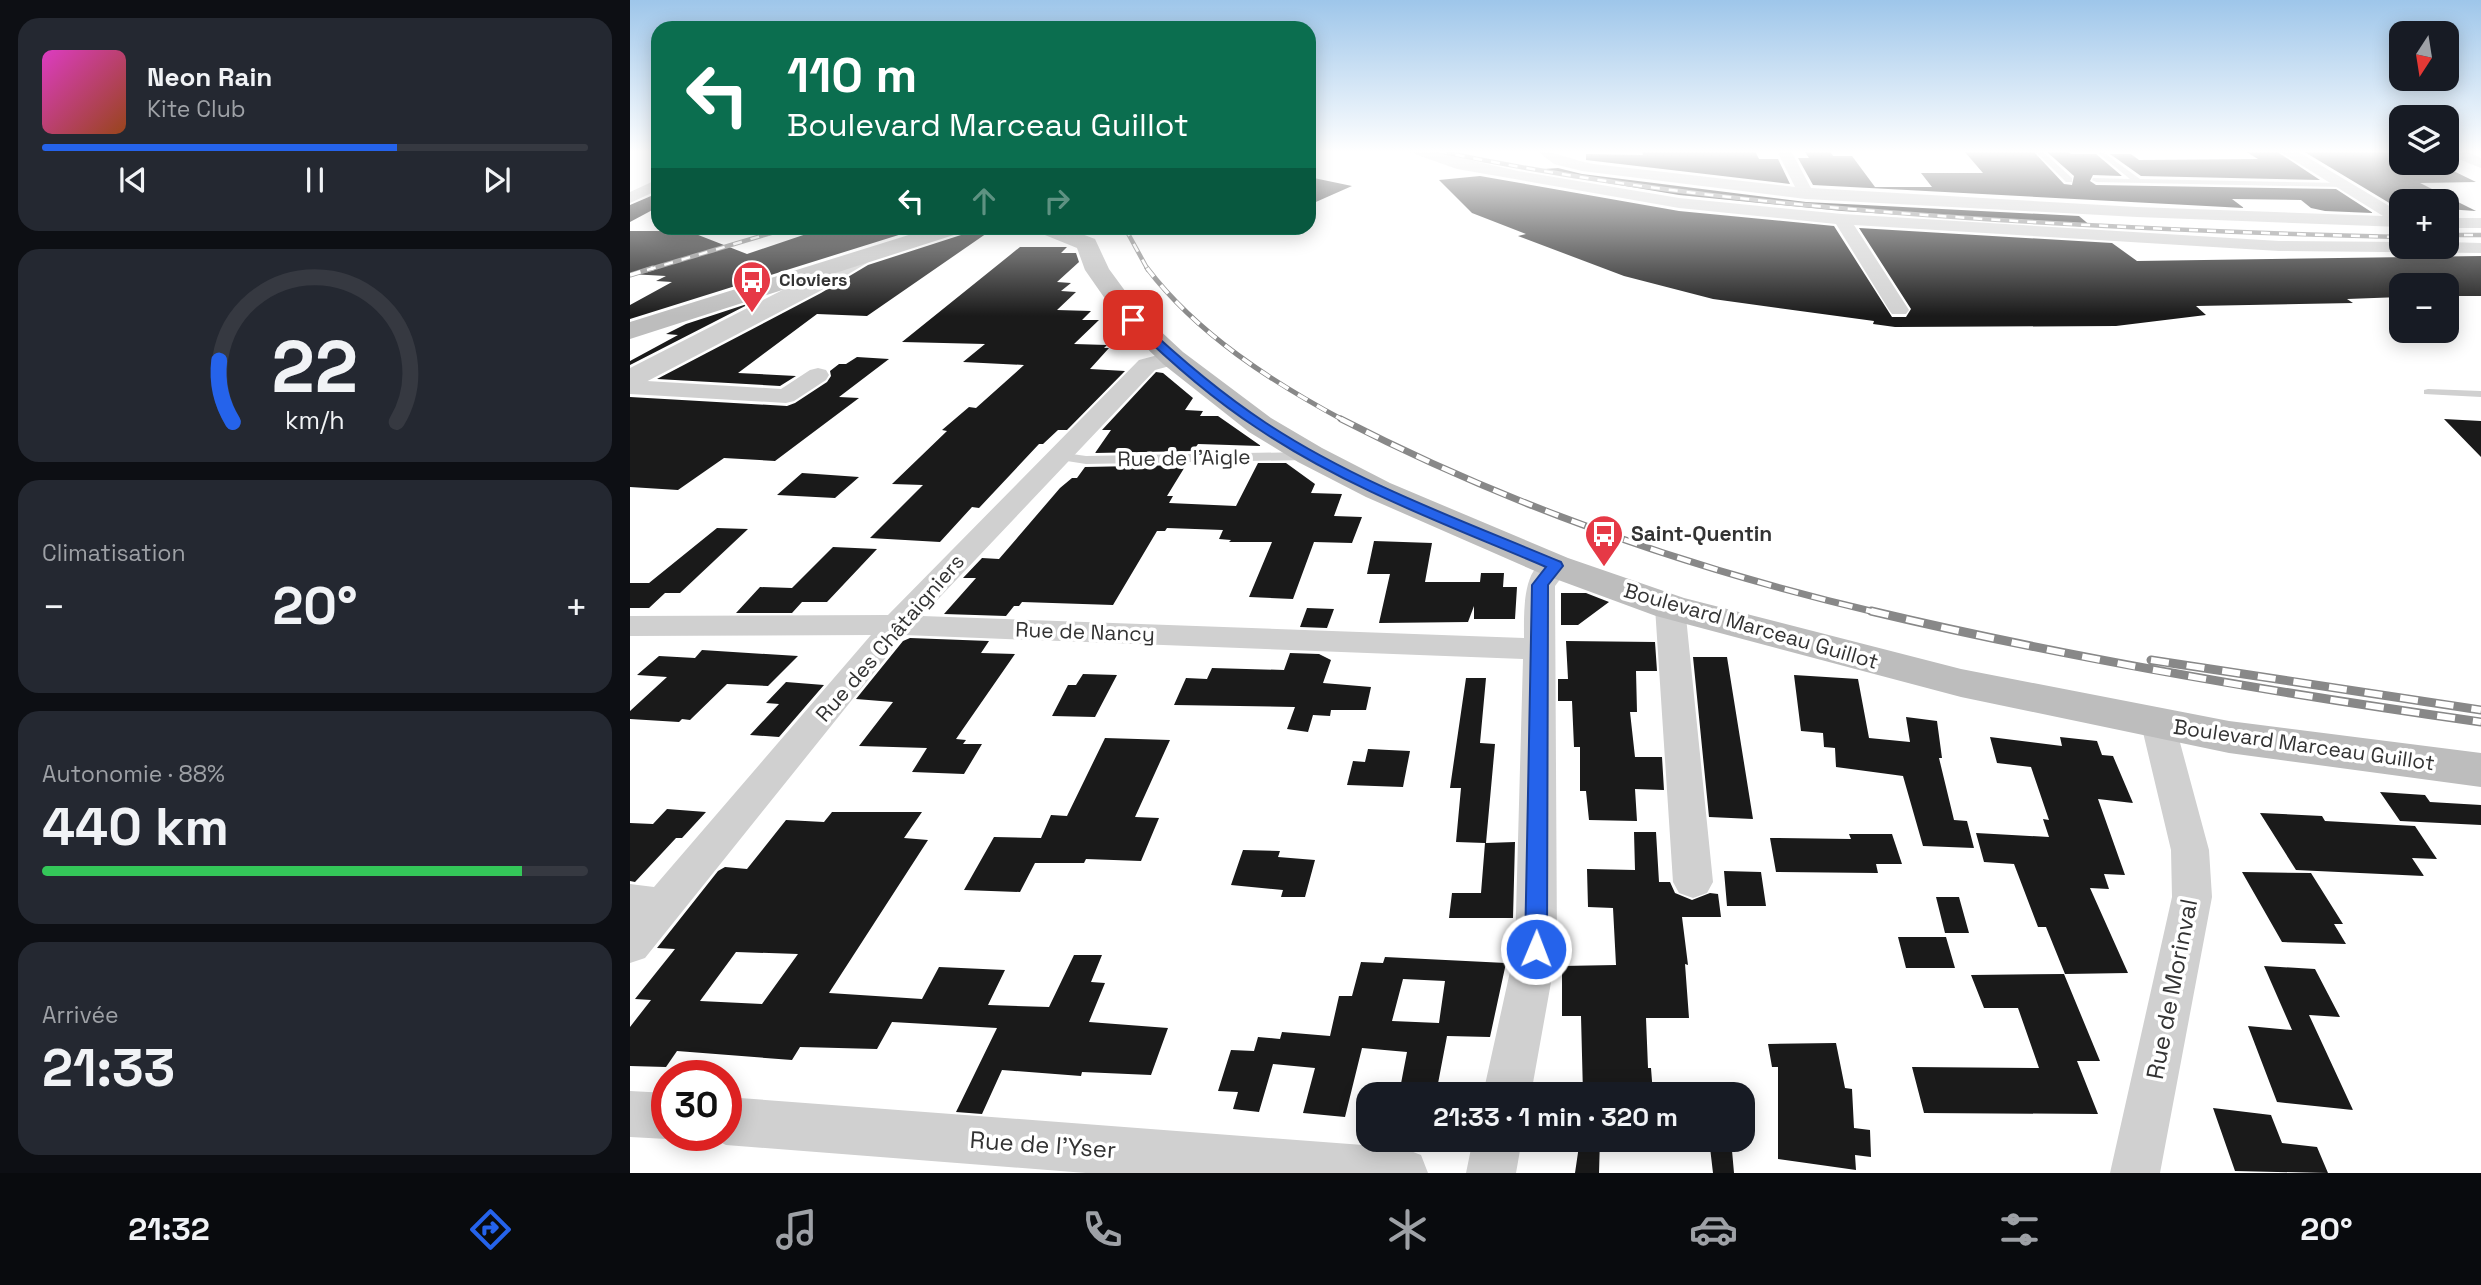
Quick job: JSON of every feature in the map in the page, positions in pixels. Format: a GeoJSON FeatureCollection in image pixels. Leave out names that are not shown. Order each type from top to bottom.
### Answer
{"type":"FeatureCollection","features":[{"type":"Feature","properties":{"kind":"main road"},"geometry":{"type":"LineString","coordinates":[[630,331],[930,235]]}},
{"type":"Feature","properties":{"kind":"main road","name":"Boulevard Marceau Guillot"},"geometry":{"type":"LineString","coordinates":[[1065,235],[1087,244],[1097,270],[1133,320],[1172,358],[1260,425],[1310,455],[1378,490],[1555,566],[1670,607],[1961,683],[2241,739],[2481,770]]}},
{"type":"Feature","properties":{"kind":"street"},"geometry":{"type":"LineString","coordinates":[[1707,206],[1842,219],[2279,246],[2389,247]]}},
{"type":"Feature","properties":{"kind":"street"},"geometry":{"type":"LineString","coordinates":[[2014,206],[2214,217],[2389,221]]}},
{"type":"Feature","properties":{"kind":"street"},"geometry":{"type":"LineString","coordinates":[[1842,219],[1899,310]]}},
{"type":"Feature","properties":{"kind":"street"},"geometry":{"type":"LineString","coordinates":[[2459,223],[2481,223]]}},
{"type":"Feature","properties":{"kind":"street"},"geometry":{"type":"LineString","coordinates":[[2459,248],[2481,248]]}},
{"type":"Feature","properties":{"kind":"street"},"geometry":{"type":"LineString","coordinates":[[630,379],[812,286],[859,258]]}},
{"type":"Feature","properties":{"kind":"street"},"geometry":{"type":"LineString","coordinates":[[766,288],[796,282],[812,286]]}},
{"type":"Feature","properties":{"kind":"street","name":"Rue des Châtaigniers"},"geometry":{"type":"LineString","coordinates":[[630,945],[646,903],[896,625],[1147,365],[1172,358]]}},
{"type":"Feature","properties":{"kind":"street"},"geometry":{"type":"LineString","coordinates":[[630,387],[786,397],[818,374]]}},
{"type":"Feature","properties":{"kind":"street"},"geometry":{"type":"LineString","coordinates":[[1509,1082],[1536,949],[1540,585],[1555,566]]}},
{"type":"Feature","properties":{"kind":"street"},"geometry":{"type":"LineString","coordinates":[[1670,607],[1693,882]]}},
{"type":"Feature","properties":{"kind":"street","name":"Rue de Nancy"},"geometry":{"type":"LineString","coordinates":[[630,626],[896,625],[1539,649]]}},
{"type":"Feature","properties":{"kind":"street","name":"Rue de Morinval"},"geometry":{"type":"LineString","coordinates":[[2135,1173],[2192,897],[2190,850],[2158,724]]}},
{"type":"Feature","properties":{"kind":"street"},"geometry":{"type":"LineString","coordinates":[[630,1114],[651,1115]]}},
{"type":"Feature","properties":{"kind":"street","name":"Rue de l'Yser"},"geometry":{"type":"LineString","coordinates":[[742,1122],[1403,1173]]}},
{"type":"Feature","properties":{"kind":"street"},"geometry":{"type":"LineString","coordinates":[[1491,1173],[1495,1152]]}},
{"type":"Feature","properties":{"kind":"lane"},"geometry":{"type":"LineString","coordinates":[[2428,392],[2481,394]]}},
{"type":"Feature","properties":{"kind":"lane","name":"Rue de l'Aigle"},"geometry":{"type":"LineString","coordinates":[[1058,457],[1086,460],[1310,455]]}},
{"type":"Feature","properties":{"kind":"building"},"geometry":{"type":"Polygon","coordinates":[[[630,206],[651,206],[651,211],[630,222],[630,206]]]}},
{"type":"Feature","properties":{"kind":"building"},"geometry":{"type":"Polygon","coordinates":[[[1465,206],[1649,206],[1834,226],[1892,317],[1906,317],[1911,309],[1859,228],[2112,243],[2137,261],[2459,259],[2459,256],[2481,256],[2481,296],[2459,296],[2459,273],[2389,273],[2389,297],[2347,299],[2353,303],[2196,306],[2206,315],[2116,326],[1895,327],[1873,324],[1874,321],[1713,299],[1624,276],[1518,236],[1526,234],[1472,213],[1465,206]]]}},
{"type":"Feature","properties":{"kind":"building"},"geometry":{"type":"Polygon","coordinates":[[[1788,206],[1879,206],[2079,216],[2092,227],[1788,206]]]}},
{"type":"Feature","properties":{"kind":"building"},"geometry":{"type":"Polygon","coordinates":[[[2202,206],[2241,206],[2244,208],[2202,206]]]}},
{"type":"Feature","properties":{"kind":"building"},"geometry":{"type":"Polygon","coordinates":[[[2308,206],[2362,206],[2373,213],[2325,211],[2308,206]]]}},
{"type":"Feature","properties":{"kind":"building"},"geometry":{"type":"Polygon","coordinates":[[[2459,206],[2465,206],[2476,211],[2459,210],[2459,206]]]}},
{"type":"Feature","properties":{"kind":"building"},"geometry":{"type":"Polygon","coordinates":[[[630,231],[651,231],[651,235],[698,235],[747,254],[803,235],[899,235],[630,319],[630,305],[672,282],[656,281],[666,276],[630,274],[630,231]]]}},
{"type":"Feature","properties":{"kind":"building"},"geometry":{"type":"Polygon","coordinates":[[[961,235],[984,235],[867,316],[817,314],[738,373],[796,376],[780,386],[657,379],[821,293],[868,265],[961,235]]]}},
{"type":"Feature","properties":{"kind":"building"},"geometry":{"type":"Polygon","coordinates":[[[1020,247],[1067,247],[1061,253],[1076,253],[1079,262],[1057,282],[1071,283],[1061,291],[1076,292],[1057,310],[1091,311],[1082,320],[1099,320],[1074,344],[1107,345],[1104,348],[1109,348],[1090,369],[1125,371],[1067,430],[1058,430],[1043,444],[1039,444],[979,508],[972,507],[940,542],[870,538],[923,485],[892,484],[947,431],[942,430],[969,407],[976,408],[1024,365],[963,362],[985,344],[902,342],[1020,247]]]}},
{"type":"Feature","properties":{"kind":"building"},"geometry":{"type":"Polygon","coordinates":[[[753,302],[630,365],[630,361],[678,335],[666,334],[686,324],[753,302]]]}},
{"type":"Feature","properties":{"kind":"building"},"geometry":{"type":"Polygon","coordinates":[[[857,357],[889,359],[839,397],[859,398],[775,461],[724,458],[678,490],[630,487],[630,397],[787,406],[827,382],[831,376],[830,371],[839,364],[846,364],[857,357]]]}},
{"type":"Feature","properties":{"kind":"building"},"geometry":{"type":"Polygon","coordinates":[[[1156,372],[1163,373],[1193,398],[1185,410],[1203,411],[1200,416],[1218,416],[1261,446],[1198,444],[1193,451],[1095,453],[1111,430],[1102,430],[1156,372]]]}},
{"type":"Feature","properties":{"kind":"building"},"geometry":{"type":"Polygon","coordinates":[[[2444,419],[2481,421],[2481,457],[2444,419]]]}},
{"type":"Feature","properties":{"kind":"building"},"geometry":{"type":"Polygon","coordinates":[[[1258,463],[1286,463],[1315,484],[1311,493],[1342,494],[1334,516],[1362,517],[1352,543],[1314,542],[1293,599],[1249,597],[1272,542],[1229,542],[1231,540],[1219,539],[1223,530],[1167,528],[1165,531],[1157,531],[1113,605],[1022,602],[1019,606],[1014,606],[1006,616],[944,614],[976,578],[963,578],[982,558],[999,559],[1060,488],[1072,478],[1077,478],[1085,467],[1186,465],[1167,496],[1173,496],[1169,503],[1236,506],[1258,463]]]}},
{"type":"Feature","properties":{"kind":"building"},"geometry":{"type":"Polygon","coordinates":[[[802,473],[859,477],[835,498],[777,495],[802,473]]]}},
{"type":"Feature","properties":{"kind":"building"},"geometry":{"type":"Polygon","coordinates":[[[717,528],[748,529],[680,593],[665,593],[649,608],[630,608],[630,583],[649,583],[717,528]]]}},
{"type":"Feature","properties":{"kind":"building"},"geometry":{"type":"Polygon","coordinates":[[[1374,541],[1432,543],[1425,582],[1480,582],[1481,573],[1504,573],[1503,587],[1517,587],[1515,619],[1474,619],[1474,606],[1468,622],[1379,623],[1390,574],[1367,574],[1374,541]]]}},
{"type":"Feature","properties":{"kind":"building"},"geometry":{"type":"Polygon","coordinates":[[[833,547],[877,549],[827,602],[802,602],[792,613],[736,613],[760,587],[792,588],[833,547]]]}},
{"type":"Feature","properties":{"kind":"building"},"geometry":{"type":"Polygon","coordinates":[[[1561,593],[1586,593],[1609,602],[1578,625],[1561,625],[1561,593]]]}},
{"type":"Feature","properties":{"kind":"building"},"geometry":{"type":"Polygon","coordinates":[[[1307,608],[1334,609],[1327,628],[1300,627],[1307,608]]]}},
{"type":"Feature","properties":{"kind":"building"},"geometry":{"type":"Polygon","coordinates":[[[910,638],[989,641],[981,653],[1015,654],[956,739],[966,740],[963,744],[982,744],[964,774],[912,772],[927,748],[859,746],[893,702],[856,699],[903,641],[910,638]]]}},
{"type":"Feature","properties":{"kind":"building"},"geometry":{"type":"Polygon","coordinates":[[[1566,641],[1655,642],[1657,671],[1636,671],[1637,712],[1630,712],[1635,757],[1662,757],[1664,790],[1635,789],[1637,821],[1589,820],[1586,791],[1580,791],[1580,747],[1574,747],[1572,701],[1558,701],[1558,679],[1568,679],[1566,641]]]}},
{"type":"Feature","properties":{"kind":"building"},"geometry":{"type":"Polygon","coordinates":[[[702,650],[798,656],[768,686],[727,684],[690,720],[682,719],[679,722],[630,719],[630,711],[667,677],[637,675],[659,656],[695,658],[702,650]]]}},
{"type":"Feature","properties":{"kind":"building"},"geometry":{"type":"Polygon","coordinates":[[[1290,653],[1319,654],[1331,660],[1323,683],[1371,687],[1366,710],[1331,710],[1330,716],[1313,715],[1308,732],[1287,729],[1295,707],[1174,705],[1186,678],[1207,679],[1212,668],[1284,670],[1290,653]]]}},
{"type":"Feature","properties":{"kind":"building"},"geometry":{"type":"Polygon","coordinates":[[[1693,657],[1727,657],[1753,819],[1709,817],[1693,657]]]}},
{"type":"Feature","properties":{"kind":"building"},"geometry":{"type":"Polygon","coordinates":[[[1083,674],[1117,675],[1095,717],[1052,716],[1068,685],[1076,685],[1083,674]]]}},
{"type":"Feature","properties":{"kind":"building"},"geometry":{"type":"Polygon","coordinates":[[[1794,675],[1858,679],[1869,738],[1910,742],[1906,717],[1937,721],[1942,758],[1939,758],[1954,820],[1967,821],[1974,848],[1923,846],[1903,776],[1836,767],[1835,748],[1824,747],[1823,733],[1801,731],[1794,675]]]}},
{"type":"Feature","properties":{"kind":"building"},"geometry":{"type":"Polygon","coordinates":[[[1466,678],[1486,678],[1480,743],[1495,744],[1486,843],[1515,842],[1513,918],[1449,918],[1452,893],[1481,893],[1485,843],[1456,842],[1461,788],[1450,788],[1466,678]]]}},
{"type":"Feature","properties":{"kind":"building"},"geometry":{"type":"Polygon","coordinates":[[[786,682],[824,685],[779,737],[750,735],[779,704],[766,703],[786,682]]]}},
{"type":"Feature","properties":{"kind":"building"},"geometry":{"type":"Polygon","coordinates":[[[1990,737],[2062,746],[2060,737],[2097,741],[2102,755],[2113,756],[2133,803],[2098,799],[2125,875],[2104,874],[2109,889],[2090,888],[2128,973],[2065,974],[2046,927],[2038,927],[2014,864],[1984,862],[1976,833],[2049,837],[2043,819],[2049,820],[2031,767],[1997,763],[1990,737]]]}},
{"type":"Feature","properties":{"kind":"building"},"geometry":{"type":"Polygon","coordinates":[[[1105,738],[1170,740],[1135,817],[1159,818],[1141,861],[1086,859],[1084,863],[1035,863],[1020,892],[964,890],[994,837],[1041,838],[1051,815],[1067,816],[1105,738]]]}},
{"type":"Feature","properties":{"kind":"building"},"geometry":{"type":"Polygon","coordinates":[[[1368,749],[1410,751],[1403,787],[1347,785],[1353,761],[1365,762],[1368,749]]]}},
{"type":"Feature","properties":{"kind":"building"},"geometry":{"type":"Polygon","coordinates":[[[2380,792],[2425,795],[2430,802],[2481,805],[2481,825],[2400,821],[2380,792]]]}},
{"type":"Feature","properties":{"kind":"building"},"geometry":{"type":"Polygon","coordinates":[[[667,809],[706,812],[682,838],[676,838],[635,882],[630,881],[630,823],[653,824],[667,809]]]}},
{"type":"Feature","properties":{"kind":"building"},"geometry":{"type":"Polygon","coordinates":[[[832,812],[922,812],[904,838],[928,840],[829,993],[922,999],[939,967],[1005,970],[988,1005],[1049,1007],[1074,955],[1102,955],[1091,982],[1105,983],[1089,1022],[1168,1028],[1151,1075],[1082,1072],[1081,1076],[1002,1070],[982,1114],[956,1112],[997,1028],[892,1022],[877,1049],[800,1047],[792,1060],[677,1051],[671,1060],[651,1060],[651,1067],[630,1066],[630,1027],[651,1000],[635,999],[675,949],[657,948],[718,871],[725,867],[747,869],[786,820],[824,822],[832,812]],[[736,952],[700,1001],[762,1004],[798,954],[736,952]]]}},
{"type":"Feature","properties":{"kind":"building"},"geometry":{"type":"Polygon","coordinates":[[[2260,813],[2322,816],[2325,821],[2415,826],[2437,859],[2412,858],[2424,876],[2296,870],[2260,813]]]}},
{"type":"Feature","properties":{"kind":"building"},"geometry":{"type":"Polygon","coordinates":[[[1634,832],[1656,832],[1659,882],[1670,882],[1675,893],[1692,900],[1710,893],[1718,894],[1721,917],[1682,917],[1688,965],[1685,964],[1689,1018],[1646,1018],[1648,1068],[1651,1068],[1652,1082],[1583,1082],[1581,1016],[1562,1016],[1562,966],[1616,965],[1613,908],[1588,907],[1587,869],[1635,870],[1634,832]]]}},
{"type":"Feature","properties":{"kind":"building"},"geometry":{"type":"Polygon","coordinates":[[[1849,834],[1892,834],[1902,864],[1876,864],[1878,873],[1776,872],[1770,838],[1851,839],[1849,834]]]}},
{"type":"Feature","properties":{"kind":"building"},"geometry":{"type":"Polygon","coordinates":[[[1243,850],[1280,851],[1278,857],[1315,860],[1305,897],[1281,897],[1283,890],[1231,885],[1243,850]]]}},
{"type":"Feature","properties":{"kind":"building"},"geometry":{"type":"Polygon","coordinates":[[[1724,871],[1761,872],[1766,906],[1727,906],[1724,871]]]}},
{"type":"Feature","properties":{"kind":"building"},"geometry":{"type":"Polygon","coordinates":[[[2242,872],[2311,873],[2343,924],[2334,924],[2346,944],[2282,942],[2242,872]]]}},
{"type":"Feature","properties":{"kind":"building"},"geometry":{"type":"Polygon","coordinates":[[[1936,897],[1959,897],[1969,933],[1945,933],[1936,897]]]}},
{"type":"Feature","properties":{"kind":"building"},"geometry":{"type":"Polygon","coordinates":[[[1898,937],[1946,937],[1955,968],[1906,968],[1898,937]]]}},
{"type":"Feature","properties":{"kind":"building"},"geometry":{"type":"Polygon","coordinates":[[[1385,957],[1506,963],[1490,1037],[1447,1036],[1438,1082],[1401,1082],[1407,1052],[1362,1048],[1345,1117],[1303,1113],[1315,1068],[1273,1064],[1259,1112],[1233,1109],[1238,1092],[1218,1091],[1231,1050],[1254,1051],[1258,1037],[1280,1039],[1282,1032],[1330,1036],[1339,996],[1352,996],[1361,962],[1383,963],[1385,957]],[[1403,979],[1392,1021],[1439,1023],[1445,981],[1403,979]]]}},
{"type":"Feature","properties":{"kind":"building"},"geometry":{"type":"Polygon","coordinates":[[[2264,966],[2315,969],[2340,1017],[2309,1015],[2353,1110],[2277,1102],[2248,1026],[2292,1030],[2264,966]]]}},
{"type":"Feature","properties":{"kind":"building"},"geometry":{"type":"Polygon","coordinates":[[[2064,974],[2100,1061],[2077,1061],[2098,1114],[1924,1113],[1912,1067],[2039,1068],[2018,1008],[1984,1008],[1971,975],[2064,974]]]}},
{"type":"Feature","properties":{"kind":"building"},"geometry":{"type":"Polygon","coordinates":[[[1836,1043],[1845,1088],[1852,1089],[1854,1128],[1870,1130],[1871,1157],[1855,1155],[1856,1170],[1778,1159],[1778,1067],[1772,1067],[1768,1044],[1836,1043]]]}},
{"type":"Feature","properties":{"kind":"building"},"geometry":{"type":"Polygon","coordinates":[[[2213,1108],[2271,1115],[2282,1143],[2317,1147],[2328,1173],[2235,1171],[2213,1108]]]}},
{"type":"Feature","properties":{"kind":"building"},"geometry":{"type":"Polygon","coordinates":[[[1578,1152],[1600,1152],[1599,1173],[1575,1173],[1578,1152]]]}},
{"type":"Feature","properties":{"kind":"building"},"geometry":{"type":"Polygon","coordinates":[[[1711,1152],[1732,1152],[1734,1173],[1713,1173],[1711,1152]]]}},
{"type":"Feature","properties":{"kind":"railway"},"geometry":{"type":"LineString","coordinates":[[1815,206],[2100,226],[2389,237]]}},
{"type":"Feature","properties":{"kind":"railway"},"geometry":{"type":"LineString","coordinates":[[647,270],[764,235]]}},
{"type":"Feature","properties":{"kind":"railway"},"geometry":{"type":"LineString","coordinates":[[1129,235],[1148,270]]}},
{"type":"Feature","properties":{"kind":"railway"},"geometry":{"type":"LineString","coordinates":[[2459,235],[2481,235]]}},
{"type":"Feature","properties":{"kind":"railway"},"geometry":{"type":"LineString","coordinates":[[630,275],[653,268]]}},
{"type":"Feature","properties":{"kind":"railway"},"geometry":{"type":"LineString","coordinates":[[1147,268],[1189,314],[1237,355],[1290,390],[1345,421]]}},
{"type":"Feature","properties":{"kind":"railway"},"geometry":{"type":"LineString","coordinates":[[1341,419],[1345,421]]}},
{"type":"Feature","properties":{"kind":"railway"},"geometry":{"type":"LineString","coordinates":[[1345,421],[1470,480],[1604,532],[1741,577],[1879,613]]}},
{"type":"Feature","properties":{"kind":"railway"},"geometry":{"type":"LineString","coordinates":[[1871,611],[2023,645],[2175,674],[2481,722]]}},
{"type":"Feature","properties":{"kind":"railway"},"geometry":{"type":"LineString","coordinates":[[2151,660],[2481,710]]}},
{"type":"Feature","properties":{"kind":"place","name":"Cloviers"},"geometry":{"type":"Point","coordinates":[752,314]}},
{"type":"Feature","properties":{"kind":"place","name":"Saint-Quentin"},"geometry":{"type":"Point","coordinates":[1604,568]}},
{"type":"Feature","properties":{"kind":"route"},"geometry":{"type":"LineString","coordinates":[[1133,320],[1172,358],[1260,425],[1310,455],[1378,490],[1555,566],[1542,579],[1540,585],[1536,949]]}}]}
